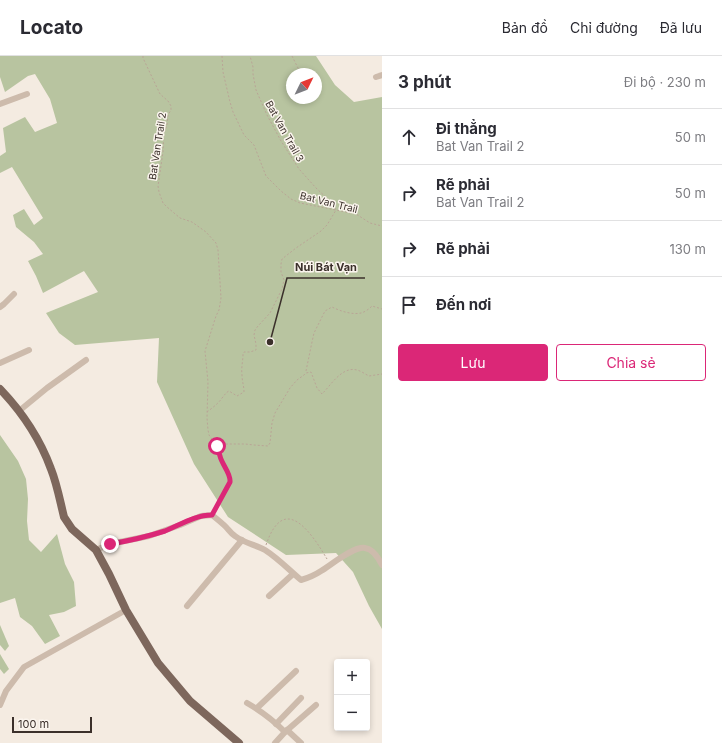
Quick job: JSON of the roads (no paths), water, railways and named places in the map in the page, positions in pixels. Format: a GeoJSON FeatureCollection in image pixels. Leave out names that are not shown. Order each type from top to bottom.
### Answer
{"type":"FeatureCollection","features":[{"type":"Feature","properties":{"kind":"main road"},"geometry":{"type":"LineString","coordinates":[[0,389],[31,427],[45,454],[52,470],[64,517],[67,523],[96,550],[126,610],[158,663],[190,701],[238,743]]}},
{"type":"Feature","properties":{"kind":"street"},"geometry":{"type":"LineString","coordinates":[[0,104],[27,94]]}},
{"type":"Feature","properties":{"kind":"street"},"geometry":{"type":"LineString","coordinates":[[0,307],[14,294]]}},
{"type":"Feature","properties":{"kind":"street"},"geometry":{"type":"LineString","coordinates":[[0,363],[29,350]]}},
{"type":"Feature","properties":{"kind":"street"},"geometry":{"type":"LineString","coordinates":[[19,411],[47,388],[86,360]]}},
{"type":"Feature","properties":{"kind":"street"},"geometry":{"type":"LineString","coordinates":[[96,550],[110,544],[149,536],[201,516],[212,515],[219,520],[234,536],[264,549],[276,557],[301,580],[309,578],[342,557],[360,548],[367,548],[373,552],[382,565]]}},
{"type":"Feature","properties":{"kind":"street"},"geometry":{"type":"LineString","coordinates":[[187,606],[242,540]]}},
{"type":"Feature","properties":{"kind":"street"},"geometry":{"type":"LineString","coordinates":[[269,596],[293,574]]}},
{"type":"Feature","properties":{"kind":"street"},"geometry":{"type":"LineString","coordinates":[[0,705],[6,691],[24,667],[126,610]]}},
{"type":"Feature","properties":{"kind":"street"},"geometry":{"type":"LineString","coordinates":[[257,708],[296,671]]}},
{"type":"Feature","properties":{"kind":"street"},"geometry":{"type":"LineString","coordinates":[[276,724],[301,698]]}},
{"type":"Feature","properties":{"kind":"street"},"geometry":{"type":"LineString","coordinates":[[247,703],[257,708],[301,743]]}},
{"type":"Feature","properties":{"kind":"street"},"geometry":{"type":"LineString","coordinates":[[275,743],[286,731],[316,705]]}},
{"type":"Feature","properties":{"kind":"place","name":"Núi Bát Vạn"},"geometry":{"type":"Point","coordinates":[270,342]}}]}
